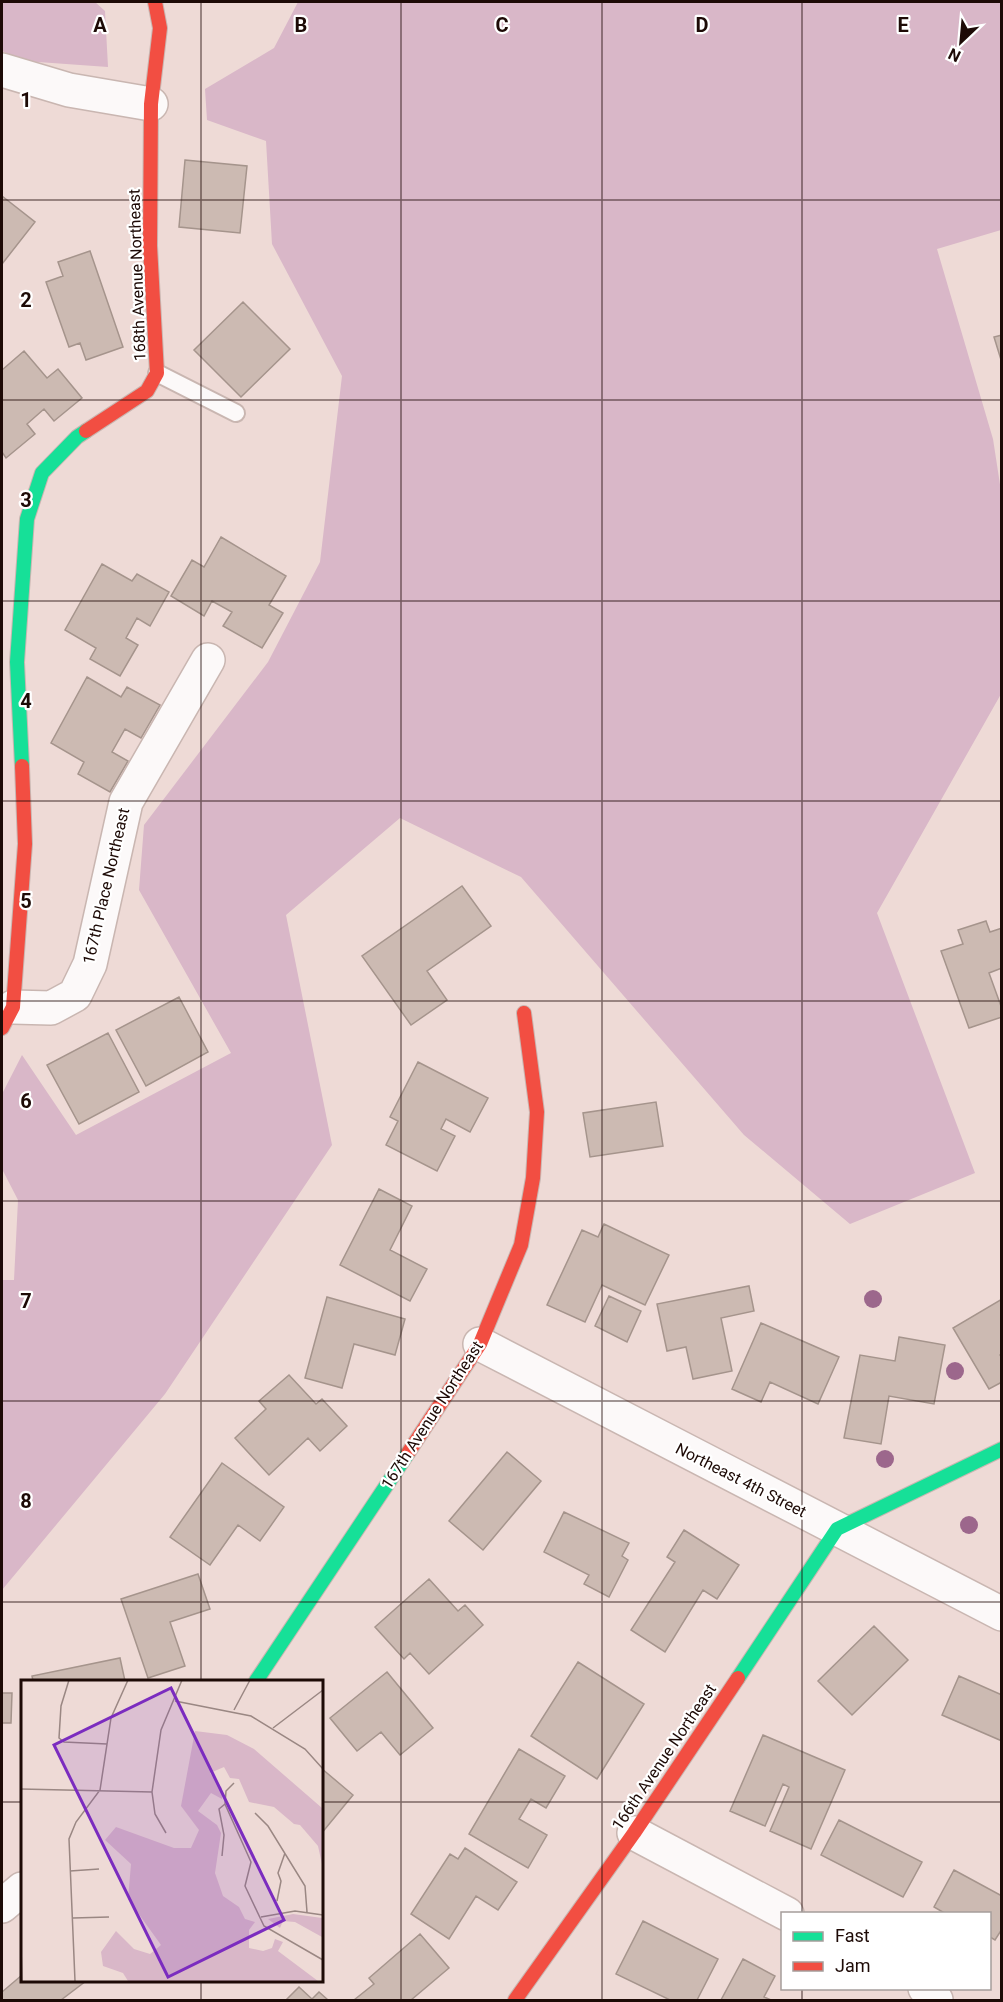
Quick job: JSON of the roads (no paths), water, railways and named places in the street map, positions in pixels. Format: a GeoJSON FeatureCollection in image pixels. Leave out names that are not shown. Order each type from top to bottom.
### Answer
{"type":"FeatureCollection","features":[{"type":"Feature","properties":{"kind":"street","name":"168th Avenue Northeast"},"geometry":{"type":"LineString","coordinates":[[7,1017],[25,844],[17,662],[27,519],[42,473],[77,437],[147,391],[158,373],[150,246],[151,104],[160,28],[155,2]]}},
{"type":"Feature","properties":{"kind":"street"},"geometry":{"type":"LineString","coordinates":[[2,70],[69,90],[151,104]]}},
{"type":"Feature","properties":{"kind":"street","name":"167th Place Northeast"},"geometry":{"type":"LineString","coordinates":[[7,1017],[51,1008],[75,995],[90,964],[126,802],[208,660]]}},
{"type":"Feature","properties":{"kind":"street","name":"167th Avenue Northeast"},"geometry":{"type":"LineString","coordinates":[[257,1680],[480,1344],[521,1245],[533,1178],[537,1112],[524,1013]]}},
{"type":"Feature","properties":{"kind":"street","name":"Northeast 4th Street"},"geometry":{"type":"LineString","coordinates":[[480,1344],[1002,1614]]}},
{"type":"Feature","properties":{"kind":"street"},"geometry":{"type":"LineString","coordinates":[[837,1529],[1002,1449]]}},
{"type":"Feature","properties":{"kind":"street","name":"166th Avenue Northeast"},"geometry":{"type":"LineString","coordinates":[[515,2001],[634,1833],[837,1529]]}},
{"type":"Feature","properties":{"kind":"street"},"geometry":{"type":"LineString","coordinates":[[634,1833],[783,1912]]}},
{"type":"Feature","properties":{"kind":"lane"},"geometry":{"type":"LineString","coordinates":[[158,373],[236,413]]}}]}
